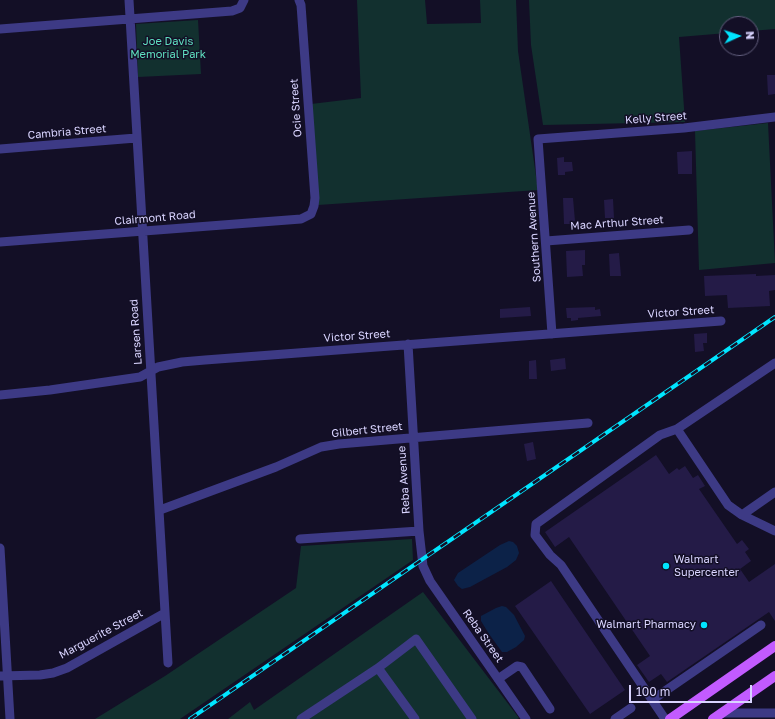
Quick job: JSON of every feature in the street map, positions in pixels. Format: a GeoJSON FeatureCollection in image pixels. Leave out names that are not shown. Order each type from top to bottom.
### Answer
{"type":"FeatureCollection","features":[{"type":"Feature","properties":{"kind":"main road"},"geometry":{"type":"LineString","coordinates":[[670,719],[775,646]]}},
{"type":"Feature","properties":{"kind":"main road"},"geometry":{"type":"LineString","coordinates":[[712,719],[724,716],[775,676]]}},
{"type":"Feature","properties":{"kind":"street","name":"Larsen Road"},"geometry":{"type":"LineString","coordinates":[[129,0],[168,663]]}},
{"type":"Feature","properties":{"kind":"street"},"geometry":{"type":"LineString","coordinates":[[0,29],[232,12],[240,8],[244,0]]}},
{"type":"Feature","properties":{"kind":"street","name":"Ocie Street"},"geometry":{"type":"LineString","coordinates":[[299,0],[315,198],[311,214]]}},
{"type":"Feature","properties":{"kind":"street","name":"Kelly Street"},"geometry":{"type":"LineString","coordinates":[[538,139],[684,128],[775,117]]}},
{"type":"Feature","properties":{"kind":"street","name":"Cambria Street"},"geometry":{"type":"LineString","coordinates":[[0,149],[136,138]]}},
{"type":"Feature","properties":{"kind":"street","name":"Southern Avenue"},"geometry":{"type":"LineString","coordinates":[[538,139],[552,334]]}},
{"type":"Feature","properties":{"kind":"street","name":"Clairmont Road"},"geometry":{"type":"LineString","coordinates":[[0,242],[301,219],[311,214]]}},
{"type":"Feature","properties":{"kind":"street","name":"Mac Arthur Street"},"geometry":{"type":"LineString","coordinates":[[546,240],[689,230]]}},
{"type":"Feature","properties":{"kind":"street","name":"Victor Street"},"geometry":{"type":"LineString","coordinates":[[0,395],[50,390],[140,377],[158,367],[182,362],[720,321]]}},
{"type":"Feature","properties":{"kind":"street","name":"Reba Avenue"},"geometry":{"type":"LineString","coordinates":[[408,344],[419,531],[423,566]]}},
{"type":"Feature","properties":{"kind":"street"},"geometry":{"type":"LineString","coordinates":[[665,719],[561,566],[550,555],[535,535],[536,524],[660,435],[677,429],[775,363]]}},
{"type":"Feature","properties":{"kind":"street","name":"Gilbert Street"},"geometry":{"type":"LineString","coordinates":[[160,510],[276,467],[321,447],[414,437],[588,423]]}},
{"type":"Feature","properties":{"kind":"street"},"geometry":{"type":"LineString","coordinates":[[677,429],[728,505],[742,515],[775,531]]}},
{"type":"Feature","properties":{"kind":"street"},"geometry":{"type":"LineString","coordinates":[[742,515],[775,492]]}},
{"type":"Feature","properties":{"kind":"street"},"geometry":{"type":"LineString","coordinates":[[300,539],[419,531]]}},
{"type":"Feature","properties":{"kind":"street"},"geometry":{"type":"LineString","coordinates":[[0,548],[4,676],[10,719]]}},
{"type":"Feature","properties":{"kind":"street","name":"Reba Street"},"geometry":{"type":"LineString","coordinates":[[423,566],[430,581],[526,719]]}},
{"type":"Feature","properties":{"kind":"street","name":"Marguerite Street"},"geometry":{"type":"LineString","coordinates":[[4,676],[40,675],[53,673],[67,668],[165,613]]}},
{"type":"Feature","properties":{"kind":"street"},"geometry":{"type":"LineString","coordinates":[[652,700],[761,626]]}},
{"type":"Feature","properties":{"kind":"street"},"geometry":{"type":"LineString","coordinates":[[301,719],[378,668],[416,639],[472,719]]}},
{"type":"Feature","properties":{"kind":"street"},"geometry":{"type":"LineString","coordinates":[[498,678],[517,666],[522,667],[550,709]]}},
{"type":"Feature","properties":{"kind":"street"},"geometry":{"type":"LineString","coordinates":[[378,668],[415,719]]}},
{"type":"Feature","properties":{"kind":"street"},"geometry":{"type":"LineString","coordinates":[[615,719],[631,708]]}},
{"type":"Feature","properties":{"kind":"street"},"geometry":{"type":"LineString","coordinates":[[724,716],[775,713]]}},
{"type":"Feature","properties":{"kind":"green space"},"geometry":{"type":"Polygon","coordinates":[[[357,0],[425,0],[427,24],[481,23],[480,0],[516,0],[518,51],[538,190],[318,205],[311,104],[361,98],[357,0]]]}},
{"type":"Feature","properties":{"kind":"green space"},"geometry":{"type":"Polygon","coordinates":[[[529,0],[775,0],[775,29],[759,30],[759,16],[719,16],[719,34],[679,37],[685,122],[543,125],[531,45],[529,0]]]}},
{"type":"Feature","properties":{"kind":"green space","name":"Joe Davis Memorial Park"},"geometry":{"type":"Polygon","coordinates":[[[198,20],[201,74],[138,77],[136,24],[198,20]]]}},
{"type":"Feature","properties":{"kind":"green space"},"geometry":{"type":"Polygon","coordinates":[[[768,123],[775,263],[699,270],[695,131],[768,123]]]}},
{"type":"Feature","properties":{"kind":"green space"},"geometry":{"type":"Polygon","coordinates":[[[412,539],[413,560],[180,719],[95,719],[165,676],[296,588],[301,546],[412,539]]]}},
{"type":"Feature","properties":{"kind":"green space"},"geometry":{"type":"Polygon","coordinates":[[[423,592],[519,718],[228,719],[250,702],[254,710],[423,592]]]}},
{"type":"Feature","properties":{"kind":"water"},"geometry":{"type":"Polygon","coordinates":[[[509,541],[513,542],[517,546],[519,553],[516,560],[507,567],[470,587],[462,589],[458,586],[454,580],[458,573],[500,545],[509,541]]]}},
{"type":"Feature","properties":{"kind":"water"},"geometry":{"type":"Polygon","coordinates":[[[502,606],[506,607],[514,615],[525,636],[524,640],[507,652],[502,652],[481,621],[481,616],[502,606]]]}},
{"type":"Feature","properties":{"kind":"building"},"geometry":{"type":"Polygon","coordinates":[[[767,75],[775,75],[775,94],[768,95],[767,75]]]}},
{"type":"Feature","properties":{"kind":"building"},"geometry":{"type":"Polygon","coordinates":[[[692,151],[692,174],[678,174],[677,152],[692,151]]]}},
{"type":"Feature","properties":{"kind":"building"},"geometry":{"type":"Polygon","coordinates":[[[564,157],[564,162],[572,162],[573,171],[565,172],[565,175],[558,175],[557,158],[564,157]]]}},
{"type":"Feature","properties":{"kind":"building"},"geometry":{"type":"Polygon","coordinates":[[[563,198],[573,198],[575,221],[572,222],[572,224],[564,224],[563,198]]]}},
{"type":"Feature","properties":{"kind":"building"},"geometry":{"type":"Polygon","coordinates":[[[613,199],[614,218],[605,218],[604,200],[613,199]]]}},
{"type":"Feature","properties":{"kind":"building"},"geometry":{"type":"Polygon","coordinates":[[[585,250],[585,265],[582,265],[583,276],[567,277],[566,251],[585,250]]]}},
{"type":"Feature","properties":{"kind":"building"},"geometry":{"type":"Polygon","coordinates":[[[619,253],[621,276],[610,276],[609,254],[619,253]]]}},
{"type":"Feature","properties":{"kind":"building"},"geometry":{"type":"Polygon","coordinates":[[[756,274],[756,276],[775,275],[775,290],[769,291],[770,306],[728,308],[727,295],[705,296],[704,276],[756,274]]]}},
{"type":"Feature","properties":{"kind":"building"},"geometry":{"type":"Polygon","coordinates":[[[530,307],[531,316],[500,318],[500,309],[530,307]]]}},
{"type":"Feature","properties":{"kind":"building"},"geometry":{"type":"Polygon","coordinates":[[[595,307],[595,310],[600,309],[601,316],[578,318],[578,320],[571,321],[571,318],[567,318],[566,308],[595,307]]]}},
{"type":"Feature","properties":{"kind":"building"},"geometry":{"type":"Polygon","coordinates":[[[707,333],[707,343],[703,343],[704,351],[695,352],[694,334],[707,333]]]}},
{"type":"Feature","properties":{"kind":"building"},"geometry":{"type":"Polygon","coordinates":[[[565,358],[566,369],[551,371],[550,360],[565,358]]]}},
{"type":"Feature","properties":{"kind":"building"},"geometry":{"type":"Polygon","coordinates":[[[536,360],[537,379],[529,379],[529,361],[536,360]]]}},
{"type":"Feature","properties":{"kind":"building"},"geometry":{"type":"Polygon","coordinates":[[[533,442],[536,459],[527,461],[524,444],[533,442]]]}},
{"type":"Feature","properties":{"kind":"building","name":"Walmart Supercenter"},"geometry":{"type":"Polygon","coordinates":[[[656,455],[669,474],[677,468],[679,470],[685,466],[693,478],[698,475],[705,486],[699,489],[737,544],[742,540],[749,549],[745,552],[751,561],[740,569],[749,582],[775,564],[775,621],[769,612],[667,682],[661,674],[649,682],[637,665],[650,656],[569,537],[555,547],[545,532],[656,455]]]}},
{"type":"Feature","properties":{"kind":"building"},"geometry":{"type":"Polygon","coordinates":[[[551,581],[625,690],[590,714],[515,606],[551,581]]]}},
{"type":"Feature","properties":{"kind":"railway"},"geometry":{"type":"LineString","coordinates":[[190,719],[775,317]]}},
{"type":"Feature","properties":{"kind":"place","name":"Walmart Supercenter"},"geometry":{"type":"Point","coordinates":[666,566]}},
{"type":"Feature","properties":{"kind":"place","name":"Walmart Pharmacy"},"geometry":{"type":"Point","coordinates":[704,625]}}]}
